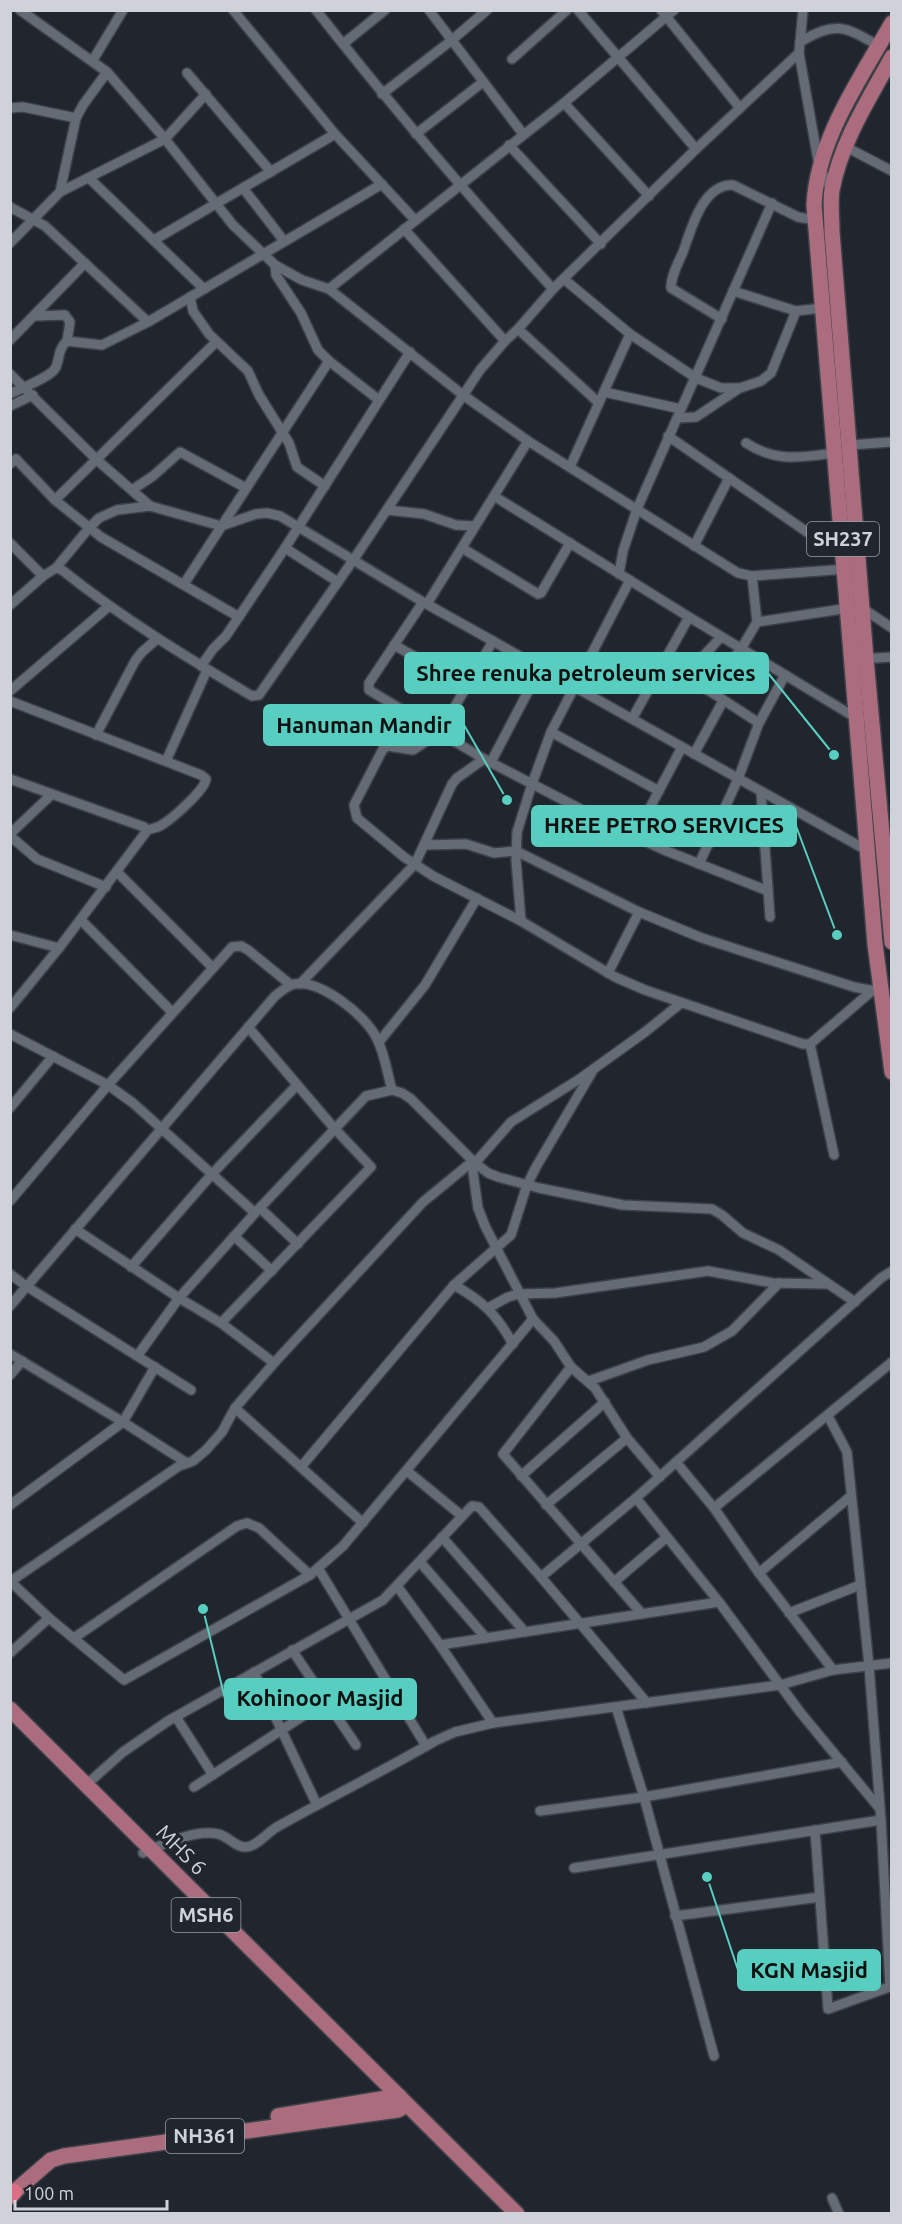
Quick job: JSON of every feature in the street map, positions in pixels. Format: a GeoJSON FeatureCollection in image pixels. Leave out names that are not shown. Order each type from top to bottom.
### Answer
{"type":"FeatureCollection","features":[{"type":"Feature","properties":{"kind":"main road","name":"SH237"},"geometry":{"type":"LineString","coordinates":[[852,569],[843,543],[815,220],[815,183],[834,128],[891,23]]}},
{"type":"Feature","properties":{"kind":"main road","name":"SH237"},"geometry":{"type":"LineString","coordinates":[[891,57],[854,127],[838,167],[832,192],[832,232],[849,445],[852,569],[859,659],[891,942]]}},
{"type":"Feature","properties":{"kind":"main road","name":"SH237"},"geometry":{"type":"LineString","coordinates":[[859,659],[858,719],[877,991],[891,1072]]}},
{"type":"Feature","properties":{"kind":"main road","name":"MHS 6"},"geometry":{"type":"LineString","coordinates":[[10,1709],[86,1785],[147,1851]]}},
{"type":"Feature","properties":{"kind":"main road","name":"MSH6"},"geometry":{"type":"LineString","coordinates":[[10,1723],[147,1851],[398,2103]]}},
{"type":"Feature","properties":{"kind":"main road","name":"NH361"},"geometry":{"type":"LineString","coordinates":[[12,2191],[51,2160],[64,2156],[398,2103]]}},
{"type":"Feature","properties":{"kind":"main road"},"geometry":{"type":"LineString","coordinates":[[398,2103],[505,2214]]}},
{"type":"Feature","properties":{"kind":"main road"},"geometry":{"type":"LineString","coordinates":[[398,2103],[517,2214]]}},
{"type":"Feature","properties":{"kind":"street"},"geometry":{"type":"LineString","coordinates":[[20,10],[107,72],[165,139],[233,225],[275,265],[302,280],[329,289],[463,394],[528,441],[738,573],[752,576],[852,569]]}},
{"type":"Feature","properties":{"kind":"street"},"geometry":{"type":"LineString","coordinates":[[93,60],[123,10]]}},
{"type":"Feature","properties":{"kind":"street"},"geometry":{"type":"LineString","coordinates":[[233,10],[335,134],[415,220]]}},
{"type":"Feature","properties":{"kind":"street"},"geometry":{"type":"LineString","coordinates":[[316,10],[382,94],[459,185],[554,289]]}},
{"type":"Feature","properties":{"kind":"street"},"geometry":{"type":"LineString","coordinates":[[343,44],[385,10]]}},
{"type":"Feature","properties":{"kind":"street"},"geometry":{"type":"LineString","coordinates":[[429,10],[523,134]]}},
{"type":"Feature","properties":{"kind":"street"},"geometry":{"type":"LineString","coordinates":[[382,94],[487,10]]}},
{"type":"Feature","properties":{"kind":"street"},"geometry":{"type":"LineString","coordinates":[[512,59],[567,10]]}},
{"type":"Feature","properties":{"kind":"street"},"geometry":{"type":"LineString","coordinates":[[578,10],[696,149]]}},
{"type":"Feature","properties":{"kind":"street"},"geometry":{"type":"LineString","coordinates":[[803,10],[799,47],[819,166],[832,192]]}},
{"type":"Feature","properties":{"kind":"street"},"geometry":{"type":"LineString","coordinates":[[329,289],[564,103],[667,13],[740,108]]}},
{"type":"Feature","properties":{"kind":"street"},"geometry":{"type":"LineString","coordinates":[[56,568],[62,570],[108,607],[157,639],[252,696],[259,695],[354,559],[463,394],[505,341],[554,289],[740,108],[799,47],[818,32],[840,28],[854,31],[879,46]]}},
{"type":"Feature","properties":{"kind":"street"},"geometry":{"type":"LineString","coordinates":[[60,192],[76,118],[107,72]]}},
{"type":"Feature","properties":{"kind":"street"},"geometry":{"type":"LineString","coordinates":[[187,73],[271,171]]}},
{"type":"Feature","properties":{"kind":"street"},"geometry":{"type":"LineString","coordinates":[[416,134],[483,82]]}},
{"type":"Feature","properties":{"kind":"street"},"geometry":{"type":"LineString","coordinates":[[10,243],[60,192],[165,139],[206,94]]}},
{"type":"Feature","properties":{"kind":"street"},"geometry":{"type":"LineString","coordinates":[[564,103],[649,196]]}},
{"type":"Feature","properties":{"kind":"street"},"geometry":{"type":"LineString","coordinates":[[10,108],[22,107],[76,118]]}},
{"type":"Feature","properties":{"kind":"street"},"geometry":{"type":"LineString","coordinates":[[154,240],[335,134]]}},
{"type":"Feature","properties":{"kind":"street"},"geometry":{"type":"LineString","coordinates":[[509,145],[601,244]]}},
{"type":"Feature","properties":{"kind":"street"},"geometry":{"type":"LineString","coordinates":[[846,147],[891,171]]}},
{"type":"Feature","properties":{"kind":"street"},"geometry":{"type":"LineString","coordinates":[[89,178],[204,289]]}},
{"type":"Feature","properties":{"kind":"street"},"geometry":{"type":"LineString","coordinates":[[67,341],[102,345],[148,322],[381,184]]}},
{"type":"Feature","properties":{"kind":"street"},"geometry":{"type":"LineString","coordinates":[[722,319],[671,288],[700,208],[711,195],[727,185],[739,187],[798,217],[815,220]]}},
{"type":"Feature","properties":{"kind":"street"},"geometry":{"type":"LineString","coordinates":[[243,188],[284,241]]}},
{"type":"Feature","properties":{"kind":"street"},"geometry":{"type":"LineString","coordinates":[[619,574],[623,551],[637,509],[772,203]]}},
{"type":"Feature","properties":{"kind":"street"},"geometry":{"type":"LineString","coordinates":[[10,207],[45,226],[148,322]]}},
{"type":"Feature","properties":{"kind":"street"},"geometry":{"type":"LineString","coordinates":[[404,229],[505,341]]}},
{"type":"Feature","properties":{"kind":"street"},"geometry":{"type":"LineString","coordinates":[[10,340],[85,263]]}},
{"type":"Feature","properties":{"kind":"street"},"geometry":{"type":"LineString","coordinates":[[275,265],[276,275],[301,313],[318,350],[329,362],[380,400]]}},
{"type":"Feature","properties":{"kind":"street"},"geometry":{"type":"LineString","coordinates":[[565,280],[630,334],[696,378],[721,387],[740,388]]}},
{"type":"Feature","properties":{"kind":"street"},"geometry":{"type":"LineString","coordinates":[[733,291],[796,311],[822,308]]}},
{"type":"Feature","properties":{"kind":"street"},"geometry":{"type":"LineString","coordinates":[[190,297],[196,317],[216,342],[248,371],[289,443],[297,467],[325,486]]}},
{"type":"Feature","properties":{"kind":"street"},"geometry":{"type":"LineString","coordinates":[[604,392],[696,417],[740,388],[761,381],[771,373],[796,311]]}},
{"type":"Feature","properties":{"kind":"street"},"geometry":{"type":"LineString","coordinates":[[10,394],[55,370],[61,348],[67,341],[70,322],[65,315],[34,316]]}},
{"type":"Feature","properties":{"kind":"street"},"geometry":{"type":"LineString","coordinates":[[518,329],[599,403]]}},
{"type":"Feature","properties":{"kind":"street"},"geometry":{"type":"LineString","coordinates":[[570,467],[630,334]]}},
{"type":"Feature","properties":{"kind":"street"},"geometry":{"type":"LineString","coordinates":[[55,500],[216,342]]}},
{"type":"Feature","properties":{"kind":"street"},"geometry":{"type":"LineString","coordinates":[[166,761],[204,668],[300,526],[410,352]]}},
{"type":"Feature","properties":{"kind":"street"},"geometry":{"type":"LineString","coordinates":[[184,584],[329,362]]}},
{"type":"Feature","properties":{"kind":"street"},"geometry":{"type":"LineString","coordinates":[[10,374],[97,460],[150,506],[209,525],[221,526],[256,514],[267,513],[280,516],[425,603],[868,851]]}},
{"type":"Feature","properties":{"kind":"street"},"geometry":{"type":"LineString","coordinates":[[10,406],[33,395]]}},
{"type":"Feature","properties":{"kind":"street"},"geometry":{"type":"LineString","coordinates":[[668,436],[817,539],[843,543]]}},
{"type":"Feature","properties":{"kind":"street"},"geometry":{"type":"LineString","coordinates":[[528,441],[462,548],[369,683],[369,690],[487,761],[635,836],[768,891]]}},
{"type":"Feature","properties":{"kind":"street"},"geometry":{"type":"LineString","coordinates":[[849,445],[891,442]]}},
{"type":"Feature","properties":{"kind":"street"},"geometry":{"type":"LineString","coordinates":[[746,443],[766,454],[781,457],[835,453]]}},
{"type":"Feature","properties":{"kind":"street"},"geometry":{"type":"LineString","coordinates":[[132,490],[153,476],[180,452],[246,488]]}},
{"type":"Feature","properties":{"kind":"street"},"geometry":{"type":"LineString","coordinates":[[12,459],[55,500],[100,537],[239,617]]}},
{"type":"Feature","properties":{"kind":"street"},"geometry":{"type":"LineString","coordinates":[[693,546],[729,478]]}},
{"type":"Feature","properties":{"kind":"street"},"geometry":{"type":"LineString","coordinates":[[494,496],[858,719]]}},
{"type":"Feature","properties":{"kind":"street"},"geometry":{"type":"LineString","coordinates":[[10,605],[43,576],[56,568],[89,528],[106,514],[117,510],[150,506]]}},
{"type":"Feature","properties":{"kind":"street"},"geometry":{"type":"LineString","coordinates":[[387,510],[424,513],[456,525],[475,526]]}},
{"type":"Feature","properties":{"kind":"street"},"geometry":{"type":"LineString","coordinates":[[10,543],[43,576]]}},
{"type":"Feature","properties":{"kind":"street"},"geometry":{"type":"LineString","coordinates":[[462,548],[538,594],[570,543]]}},
{"type":"Feature","properties":{"kind":"street"},"geometry":{"type":"LineString","coordinates":[[285,548],[338,582]]}},
{"type":"Feature","properties":{"kind":"street"},"geometry":{"type":"LineString","coordinates":[[708,690],[741,649],[757,622],[752,576]]}},
{"type":"Feature","properties":{"kind":"street"},"geometry":{"type":"LineString","coordinates":[[521,921],[516,850],[517,832],[532,784],[551,732],[630,580]]}},
{"type":"Feature","properties":{"kind":"street"},"geometry":{"type":"LineString","coordinates":[[10,691],[108,607]]}},
{"type":"Feature","properties":{"kind":"street"},"geometry":{"type":"LineString","coordinates":[[757,622],[855,608],[891,628]]}},
{"type":"Feature","properties":{"kind":"street"},"geometry":{"type":"LineString","coordinates":[[632,719],[689,617]]}},
{"type":"Feature","properties":{"kind":"street"},"geometry":{"type":"LineString","coordinates":[[684,677],[721,637]]}},
{"type":"Feature","properties":{"kind":"street"},"geometry":{"type":"LineString","coordinates":[[96,735],[135,661],[157,639]]}},
{"type":"Feature","properties":{"kind":"street"},"geometry":{"type":"LineString","coordinates":[[494,641],[440,732],[413,750],[385,747],[354,805],[357,818],[415,864],[521,921],[629,984],[803,1044],[810,1044],[877,991]]}},
{"type":"Feature","properties":{"kind":"street"},"geometry":{"type":"LineString","coordinates":[[394,645],[467,686]]}},
{"type":"Feature","properties":{"kind":"street"},"geometry":{"type":"LineString","coordinates":[[859,659],[891,657]]}},
{"type":"Feature","properties":{"kind":"street"},"geometry":{"type":"LineString","coordinates":[[10,1306],[275,996],[296,984],[415,864],[452,784],[457,778],[487,761],[541,667]]}},
{"type":"Feature","properties":{"kind":"street"},"geometry":{"type":"LineString","coordinates":[[661,668],[708,690],[759,723]]}},
{"type":"Feature","properties":{"kind":"street"},"geometry":{"type":"LineString","coordinates":[[699,864],[738,779],[759,723],[785,675]]}},
{"type":"Feature","properties":{"kind":"street"},"geometry":{"type":"LineString","coordinates":[[10,701],[166,761],[206,779],[207,782],[198,794],[164,824],[146,830]]}},
{"type":"Feature","properties":{"kind":"street"},"geometry":{"type":"LineString","coordinates":[[694,754],[723,701]]}},
{"type":"Feature","properties":{"kind":"street"},"geometry":{"type":"LineString","coordinates":[[551,732],[658,791]]}},
{"type":"Feature","properties":{"kind":"street"},"geometry":{"type":"LineString","coordinates":[[635,836],[682,747]]}},
{"type":"Feature","properties":{"kind":"street"},"geometry":{"type":"LineString","coordinates":[[10,779],[144,827],[146,830]]}},
{"type":"Feature","properties":{"kind":"street"},"geometry":{"type":"LineString","coordinates":[[761,792],[770,917]]}},
{"type":"Feature","properties":{"kind":"street"},"geometry":{"type":"LineString","coordinates":[[52,794],[10,835],[37,859],[106,887]]}},
{"type":"Feature","properties":{"kind":"street"},"geometry":{"type":"LineString","coordinates":[[10,1008],[81,920],[144,837],[146,830]]}},
{"type":"Feature","properties":{"kind":"street"},"geometry":{"type":"LineString","coordinates":[[424,845],[466,844],[494,853],[516,850],[639,912],[702,938],[848,985],[877,991]]}},
{"type":"Feature","properties":{"kind":"street"},"geometry":{"type":"LineString","coordinates":[[117,872],[212,968]]}},
{"type":"Feature","properties":{"kind":"street"},"geometry":{"type":"LineString","coordinates":[[379,1042],[425,985],[477,898]]}},
{"type":"Feature","properties":{"kind":"street"},"geometry":{"type":"LineString","coordinates":[[608,973],[639,912]]}},
{"type":"Feature","properties":{"kind":"street"},"geometry":{"type":"LineString","coordinates":[[81,920],[172,1012]]}},
{"type":"Feature","properties":{"kind":"street"},"geometry":{"type":"LineString","coordinates":[[10,935],[59,948]]}},
{"type":"Feature","properties":{"kind":"street"},"geometry":{"type":"LineString","coordinates":[[10,1201],[108,1085],[232,947],[241,946],[296,984],[323,991],[353,1010],[367,1023],[379,1042],[392,1090]]}},
{"type":"Feature","properties":{"kind":"street"},"geometry":{"type":"LineString","coordinates":[[533,1319],[344,1546],[310,1575],[124,1680],[49,1618],[11,1581],[206,1450],[222,1432],[235,1408],[274,1363],[423,1202],[474,1162],[511,1122],[595,1068],[681,1003]]}},
{"type":"Feature","properties":{"kind":"street"},"geometry":{"type":"LineString","coordinates":[[221,1323],[370,1170],[370,1164],[334,1128],[248,1028]]}},
{"type":"Feature","properties":{"kind":"street"},"geometry":{"type":"LineString","coordinates":[[10,1034],[108,1085],[133,1103],[212,1174],[298,1244]]}},
{"type":"Feature","properties":{"kind":"street"},"geometry":{"type":"LineString","coordinates":[[810,1044],[834,1155]]}},
{"type":"Feature","properties":{"kind":"street"},"geometry":{"type":"LineString","coordinates":[[10,1108],[53,1056]]}},
{"type":"Feature","properties":{"kind":"street"},"geometry":{"type":"LineString","coordinates":[[301,1467],[454,1286],[514,1230],[527,1185],[546,1147],[595,1068]]}},
{"type":"Feature","properties":{"kind":"street"},"geometry":{"type":"LineString","coordinates":[[131,1267],[212,1174],[297,1085]]}},
{"type":"Feature","properties":{"kind":"street"},"geometry":{"type":"LineString","coordinates":[[138,1355],[179,1298],[334,1128],[366,1096],[392,1090],[411,1099],[488,1173],[527,1185],[623,1205],[712,1209],[743,1233],[779,1250],[855,1302]]}},
{"type":"Feature","properties":{"kind":"street"},"geometry":{"type":"LineString","coordinates":[[474,1162],[473,1172],[478,1208],[496,1249],[533,1319],[554,1341],[572,1367],[589,1381],[627,1438],[660,1477]]}},
{"type":"Feature","properties":{"kind":"street"},"geometry":{"type":"LineString","coordinates":[[10,1183],[20,1190]]}},
{"type":"Feature","properties":{"kind":"street"},"geometry":{"type":"LineString","coordinates":[[75,1229],[221,1323],[274,1363]]}},
{"type":"Feature","properties":{"kind":"street"},"geometry":{"type":"LineString","coordinates":[[234,1236],[272,1271]]}},
{"type":"Feature","properties":{"kind":"street"},"geometry":{"type":"LineString","coordinates":[[488,1308],[519,1294],[555,1293],[708,1271],[748,1280],[826,1284]]}},
{"type":"Feature","properties":{"kind":"street"},"geometry":{"type":"LineString","coordinates":[[541,1577],[636,1498],[891,1271]]}},
{"type":"Feature","properties":{"kind":"street"},"geometry":{"type":"LineString","coordinates":[[10,1274],[191,1390]]}},
{"type":"Feature","properties":{"kind":"street"},"geometry":{"type":"LineString","coordinates":[[589,1381],[648,1360],[704,1347],[732,1331],[779,1283]]}},
{"type":"Feature","properties":{"kind":"street"},"geometry":{"type":"LineString","coordinates":[[454,1286],[473,1296],[488,1308],[502,1324],[513,1344]]}},
{"type":"Feature","properties":{"kind":"street"},"geometry":{"type":"LineString","coordinates":[[10,1354],[187,1463]]}},
{"type":"Feature","properties":{"kind":"street"},"geometry":{"type":"LineString","coordinates":[[10,1375],[22,1361]]}},
{"type":"Feature","properties":{"kind":"street"},"geometry":{"type":"LineString","coordinates":[[714,1508],[891,1362]]}},
{"type":"Feature","properties":{"kind":"street"},"geometry":{"type":"LineString","coordinates":[[12,1501],[123,1422],[155,1367]]}},
{"type":"Feature","properties":{"kind":"street"},"geometry":{"type":"LineString","coordinates":[[572,1367],[504,1450],[504,1456],[642,1614]]}},
{"type":"Feature","properties":{"kind":"street"},"geometry":{"type":"LineString","coordinates":[[521,1476],[605,1402]]}},
{"type":"Feature","properties":{"kind":"street"},"geometry":{"type":"LineString","coordinates":[[235,1408],[363,1523]]}},
{"type":"Feature","properties":{"kind":"street"},"geometry":{"type":"LineString","coordinates":[[815,1830],[828,2009],[891,1986],[869,1666],[847,1452],[828,1416]]}},
{"type":"Feature","properties":{"kind":"street"},"geometry":{"type":"LineString","coordinates":[[546,1504],[627,1438]]}},
{"type":"Feature","properties":{"kind":"street"},"geometry":{"type":"LineString","coordinates":[[676,1462],[714,1508],[759,1573],[833,1670]]}},
{"type":"Feature","properties":{"kind":"street"},"geometry":{"type":"LineString","coordinates":[[407,1471],[462,1516]]}},
{"type":"Feature","properties":{"kind":"street"},"geometry":{"type":"LineString","coordinates":[[759,1573],[851,1496]]}},
{"type":"Feature","properties":{"kind":"street"},"geometry":{"type":"LineString","coordinates":[[636,1498],[719,1602],[780,1685],[880,1809]]}},
{"type":"Feature","properties":{"kind":"street"},"geometry":{"type":"LineString","coordinates":[[86,1785],[123,1752],[176,1717],[347,1618],[375,1605],[398,1586],[472,1506],[479,1507],[541,1577],[646,1703]]}},
{"type":"Feature","properties":{"kind":"street"},"geometry":{"type":"LineString","coordinates":[[74,1638],[237,1526],[247,1523],[259,1528],[310,1575]]}},
{"type":"Feature","properties":{"kind":"street"},"geometry":{"type":"LineString","coordinates":[[442,1537],[525,1632]]}},
{"type":"Feature","properties":{"kind":"street"},"geometry":{"type":"LineString","coordinates":[[614,1582],[668,1537]]}},
{"type":"Feature","properties":{"kind":"street"},"geometry":{"type":"LineString","coordinates":[[420,1562],[486,1638]]}},
{"type":"Feature","properties":{"kind":"street"},"geometry":{"type":"LineString","coordinates":[[318,1568],[426,1746]]}},
{"type":"Feature","properties":{"kind":"street"},"geometry":{"type":"LineString","coordinates":[[789,1612],[860,1585]]}},
{"type":"Feature","properties":{"kind":"street"},"geometry":{"type":"LineString","coordinates":[[398,1586],[493,1723]]}},
{"type":"Feature","properties":{"kind":"street"},"geometry":{"type":"LineString","coordinates":[[440,1644],[719,1602]]}},
{"type":"Feature","properties":{"kind":"street"},"geometry":{"type":"LineString","coordinates":[[10,1653],[49,1618]]}},
{"type":"Feature","properties":{"kind":"street"},"geometry":{"type":"LineString","coordinates":[[292,1650],[356,1745]]}},
{"type":"Feature","properties":{"kind":"street"},"geometry":{"type":"LineString","coordinates":[[147,1851],[167,1842],[207,1833],[219,1834],[238,1845],[247,1847],[317,1805],[455,1732],[493,1723],[780,1685],[833,1670],[891,1663]]}},
{"type":"Feature","properties":{"kind":"street"},"geometry":{"type":"LineString","coordinates":[[254,1672],[317,1805]]}},
{"type":"Feature","properties":{"kind":"street"},"geometry":{"type":"LineString","coordinates":[[194,1787],[326,1701]]}},
{"type":"Feature","properties":{"kind":"street"},"geometry":{"type":"LineString","coordinates":[[616,1707],[644,1797],[714,2056]]}},
{"type":"Feature","properties":{"kind":"street"},"geometry":{"type":"LineString","coordinates":[[176,1717],[213,1775]]}},
{"type":"Feature","properties":{"kind":"street"},"geometry":{"type":"LineString","coordinates":[[540,1811],[644,1797],[842,1762]]}},
{"type":"Feature","properties":{"kind":"street"},"geometry":{"type":"LineString","coordinates":[[574,1868],[881,1820]]}},
{"type":"Feature","properties":{"kind":"street"},"geometry":{"type":"LineString","coordinates":[[675,1916],[820,1897]]}},
{"type":"Feature","properties":{"kind":"street"},"geometry":{"type":"LineString","coordinates":[[832,2198],[839,2214]]}},
{"type":"Feature","properties":{"kind":"place","name":"Shree renuka petroleum services"},"geometry":{"type":"Point","coordinates":[834,755]}},
{"type":"Feature","properties":{"kind":"place","name":"Hanuman Mandir"},"geometry":{"type":"Point","coordinates":[507,800]}},
{"type":"Feature","properties":{"kind":"place","name":"HREE PETRO SERVICES"},"geometry":{"type":"Point","coordinates":[837,935]}},
{"type":"Feature","properties":{"kind":"place","name":"Kohinoor Masjid"},"geometry":{"type":"Point","coordinates":[203,1609]}},
{"type":"Feature","properties":{"kind":"place","name":"KGN Masjid"},"geometry":{"type":"Point","coordinates":[707,1877]}}]}
